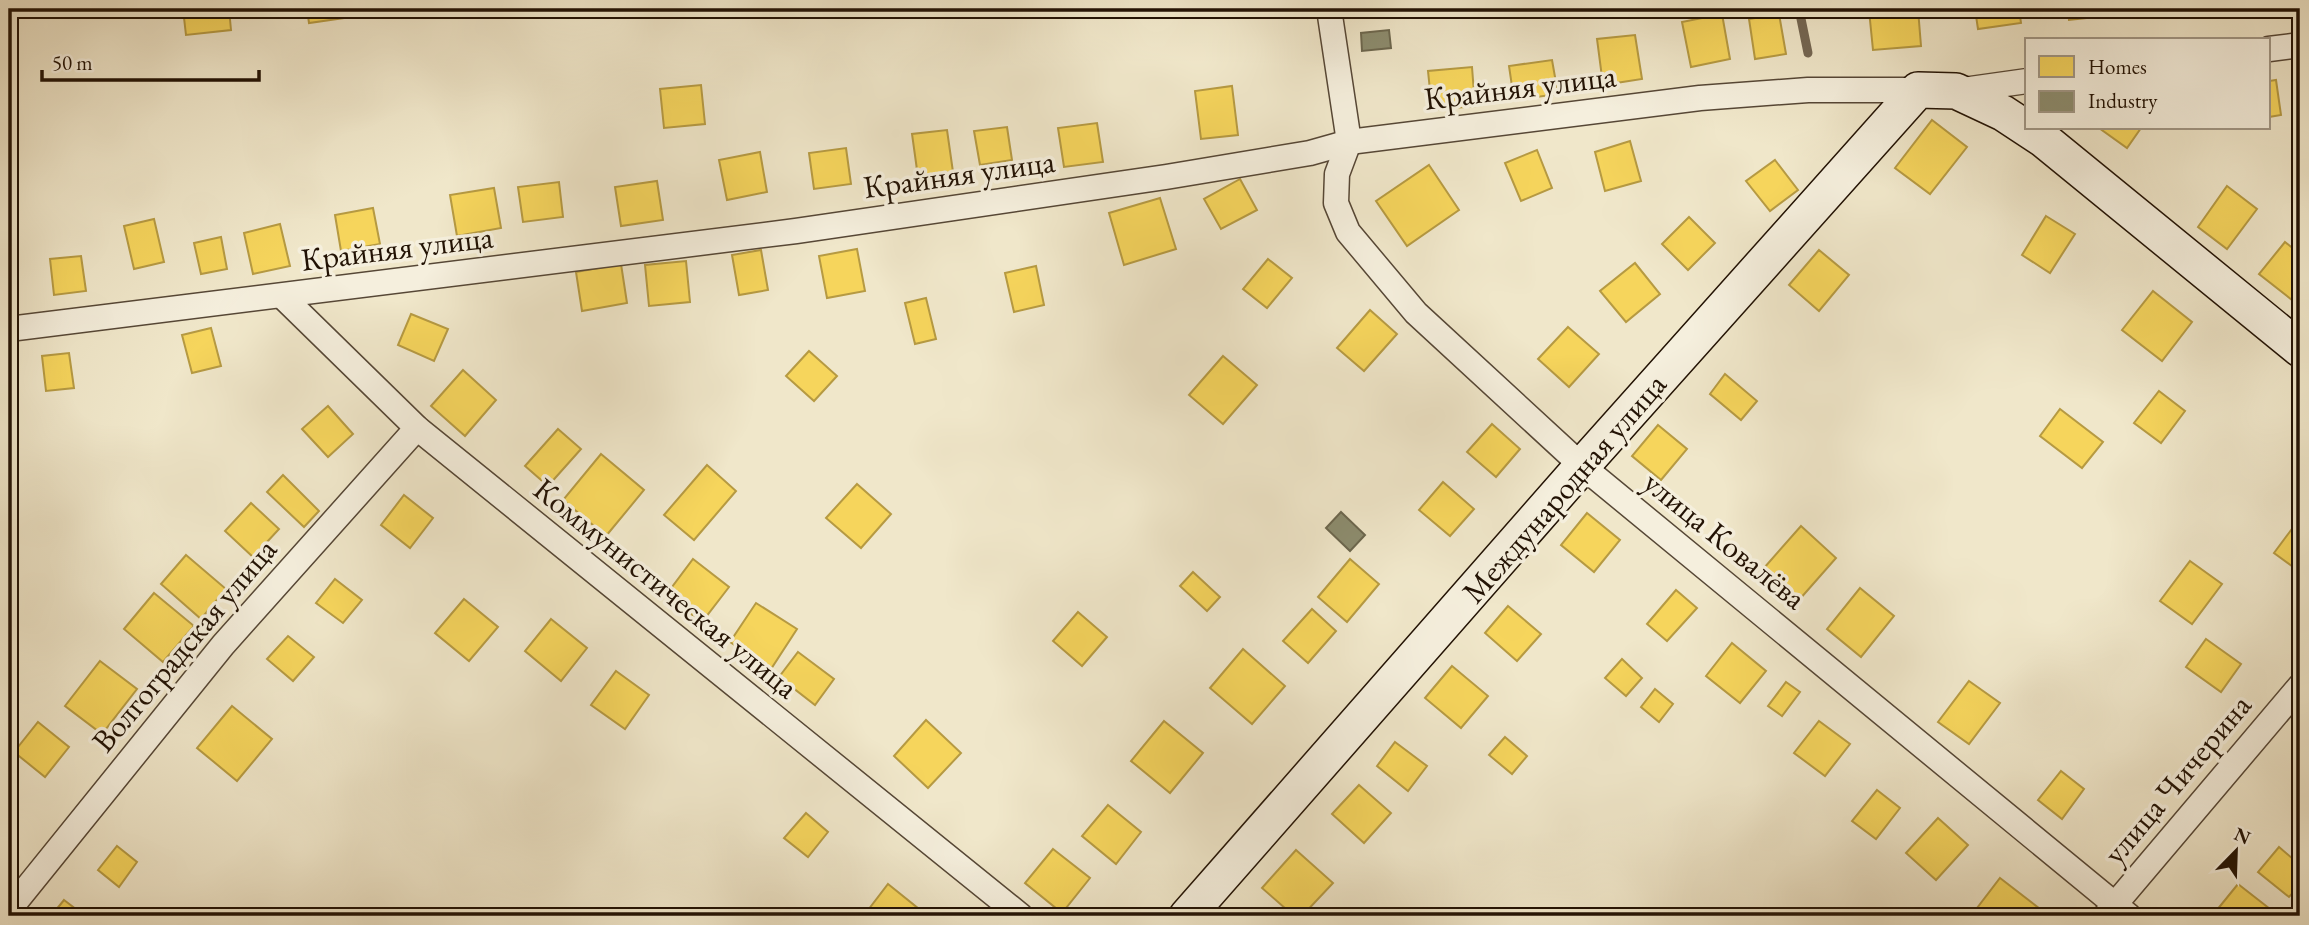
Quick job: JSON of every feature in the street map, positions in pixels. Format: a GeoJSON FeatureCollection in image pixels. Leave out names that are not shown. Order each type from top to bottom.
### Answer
{"type":"FeatureCollection","features":[{"type":"Feature","properties":{"kind":"street","name":"улица Ковалёва"},"geometry":{"type":"LineString","coordinates":[[1329,9],[1349,142],[1337,174],[1336,204],[1348,232],[1416,313],[1582,466],[2116,912]]}},
{"type":"Feature","properties":{"kind":"street"},"geometry":{"type":"LineString","coordinates":[[2270,49],[2300,45]]}},
{"type":"Feature","properties":{"kind":"street"},"geometry":{"type":"LineString","coordinates":[[1918,90],[1956,91],[2025,81]]}},
{"type":"Feature","properties":{"kind":"street","name":"Крайняя улица"},"geometry":{"type":"LineString","coordinates":[[9,329],[796,231],[1297,155],[1349,142],[1700,98],[1808,90],[1918,90]]}},
{"type":"Feature","properties":{"kind":"street","name":"Международная улица"},"geometry":{"type":"LineString","coordinates":[[1187,916],[1582,466],[1918,90]]}},
{"type":"Feature","properties":{"kind":"street"},"geometry":{"type":"LineString","coordinates":[[1956,91],[2003,113],[2025,127]]}},
{"type":"Feature","properties":{"kind":"street"},"geometry":{"type":"LineString","coordinates":[[2029,130],[2300,349]]}},
{"type":"Feature","properties":{"kind":"street","name":"Коммунистическая улица"},"geometry":{"type":"LineString","coordinates":[[282,296],[417,428],[1021,916]]}},
{"type":"Feature","properties":{"kind":"street","name":"Волгоградская улица"},"geometry":{"type":"LineString","coordinates":[[9,911],[223,645],[417,428]]}},
{"type":"Feature","properties":{"kind":"street","name":"улица Чичерина"},"geometry":{"type":"LineString","coordinates":[[2116,912],[2300,686]]}},
{"type":"Feature","properties":{"kind":"building: Homes"},"geometry":{"type":"Polygon","coordinates":[[[183,9],[229,9],[231,30],[186,35],[183,9]]]}},
{"type":"Feature","properties":{"kind":"building: Homes"},"geometry":{"type":"Polygon","coordinates":[[[307,9],[351,9],[352,17],[309,23],[307,9]]]}},
{"type":"Feature","properties":{"kind":"building: Homes"},"geometry":{"type":"Polygon","coordinates":[[[1918,9],[1921,46],[1873,50],[1869,10],[1918,9]]]}},
{"type":"Feature","properties":{"kind":"building: Homes"},"geometry":{"type":"Polygon","coordinates":[[[1975,9],[2019,9],[2021,23],[1978,29],[1975,9]]]}},
{"type":"Feature","properties":{"kind":"building: Homes"},"geometry":{"type":"Polygon","coordinates":[[[2068,9],[2113,9],[2114,15],[2069,20],[2068,9]]]}},
{"type":"Feature","properties":{"kind":"building: Homes"},"geometry":{"type":"Polygon","coordinates":[[[1722,14],[1730,59],[1691,67],[1682,22],[1722,14]]]}},
{"type":"Feature","properties":{"kind":"building: Homes"},"geometry":{"type":"Polygon","coordinates":[[[1779,14],[1786,54],[1755,59],[1749,19],[1779,14]]]}},
{"type":"Feature","properties":{"kind":"building: Homes"},"geometry":{"type":"Polygon","coordinates":[[[1635,35],[1642,79],[1603,85],[1597,39],[1635,35]]]}},
{"type":"Feature","properties":{"kind":"building: Homes"},"geometry":{"type":"Polygon","coordinates":[[[1552,60],[1558,94],[1514,100],[1509,66],[1552,60]]]}},
{"type":"Feature","properties":{"kind":"building: Homes"},"geometry":{"type":"Polygon","coordinates":[[[1472,67],[1475,106],[1432,110],[1428,71],[1472,67]]]}},
{"type":"Feature","properties":{"kind":"building: Homes"},"geometry":{"type":"Polygon","coordinates":[[[2276,80],[2281,115],[2270,117],[2270,81],[2276,80]]]}},
{"type":"Feature","properties":{"kind":"building: Homes"},"geometry":{"type":"Polygon","coordinates":[[[701,85],[705,124],[664,128],[660,89],[701,85]]]}},
{"type":"Feature","properties":{"kind":"building: Homes"},"geometry":{"type":"Polygon","coordinates":[[[1232,86],[1238,135],[1201,139],[1195,91],[1232,86]]]}},
{"type":"Feature","properties":{"kind":"building: Homes"},"geometry":{"type":"Polygon","coordinates":[[[1932,120],[1967,147],[1930,194],[1895,168],[1932,120]]]}},
{"type":"Feature","properties":{"kind":"building: Homes"},"geometry":{"type":"Polygon","coordinates":[[[1097,123],[1103,162],[1064,167],[1058,128],[1097,123]]]}},
{"type":"Feature","properties":{"kind":"building: Homes"},"geometry":{"type":"Polygon","coordinates":[[[1007,127],[1012,160],[980,165],[974,131],[1007,127]]]}},
{"type":"Feature","properties":{"kind":"building: Homes"},"geometry":{"type":"Polygon","coordinates":[[[947,130],[953,172],[918,177],[912,134],[947,130]]]}},
{"type":"Feature","properties":{"kind":"building: Homes"},"geometry":{"type":"Polygon","coordinates":[[[2102,130],[2140,130],[2127,148],[2102,130]]]}},
{"type":"Feature","properties":{"kind":"building: Homes"},"geometry":{"type":"Polygon","coordinates":[[[1630,141],[1641,181],[1605,191],[1595,152],[1630,141]]]}},
{"type":"Feature","properties":{"kind":"building: Homes"},"geometry":{"type":"Polygon","coordinates":[[[846,148],[851,184],[814,189],[809,153],[846,148]]]}},
{"type":"Feature","properties":{"kind":"building: Homes"},"geometry":{"type":"Polygon","coordinates":[[[1537,150],[1552,188],[1521,201],[1505,163],[1537,150]]]}},
{"type":"Feature","properties":{"kind":"building: Homes"},"geometry":{"type":"Polygon","coordinates":[[[760,152],[767,192],[727,200],[719,160],[760,152]]]}},
{"type":"Feature","properties":{"kind":"building: Homes"},"geometry":{"type":"Polygon","coordinates":[[[1775,160],[1798,190],[1770,211],[1746,181],[1775,160]]]}},
{"type":"Feature","properties":{"kind":"building: Homes"},"geometry":{"type":"Polygon","coordinates":[[[1429,165],[1459,210],[1407,246],[1376,201],[1429,165]]]}},
{"type":"Feature","properties":{"kind":"building: Homes"},"geometry":{"type":"Polygon","coordinates":[[[1240,179],[1257,210],[1221,229],[1204,199],[1240,179]]]}},
{"type":"Feature","properties":{"kind":"building: Homes"},"geometry":{"type":"Polygon","coordinates":[[[657,181],[663,220],[621,226],[615,187],[657,181]]]}},
{"type":"Feature","properties":{"kind":"building: Homes"},"geometry":{"type":"Polygon","coordinates":[[[559,182],[563,217],[523,222],[518,187],[559,182]]]}},
{"type":"Feature","properties":{"kind":"building: Homes"},"geometry":{"type":"Polygon","coordinates":[[[2227,186],[2257,209],[2227,249],[2198,227],[2227,186]]]}},
{"type":"Feature","properties":{"kind":"building: Homes"},"geometry":{"type":"Polygon","coordinates":[[[494,188],[501,228],[457,236],[450,195],[494,188]]]}},
{"type":"Feature","properties":{"kind":"building: Homes"},"geometry":{"type":"Polygon","coordinates":[[[1160,198],[1176,249],[1124,265],[1109,213],[1160,198]]]}},
{"type":"Feature","properties":{"kind":"building: Homes"},"geometry":{"type":"Polygon","coordinates":[[[373,208],[380,244],[341,251],[335,215],[373,208]]]}},
{"type":"Feature","properties":{"kind":"building: Homes"},"geometry":{"type":"Polygon","coordinates":[[[2046,216],[2075,234],[2050,273],[2022,255],[2046,216]]]}},
{"type":"Feature","properties":{"kind":"building: Homes"},"geometry":{"type":"Polygon","coordinates":[[[1689,217],[1715,243],[1688,270],[1662,244],[1689,217]]]}},
{"type":"Feature","properties":{"kind":"building: Homes"},"geometry":{"type":"Polygon","coordinates":[[[154,219],[164,262],[134,269],[124,226],[154,219]]]}},
{"type":"Feature","properties":{"kind":"building: Homes"},"geometry":{"type":"Polygon","coordinates":[[[280,224],[290,266],[253,274],[244,233],[280,224]]]}},
{"type":"Feature","properties":{"kind":"building: Homes"},"geometry":{"type":"Polygon","coordinates":[[[221,237],[227,269],[201,274],[194,243],[221,237]]]}},
{"type":"Feature","properties":{"kind":"building: Homes"},"geometry":{"type":"Polygon","coordinates":[[[2285,242],[2300,254],[2300,289],[2292,300],[2259,274],[2285,242]]]}},
{"type":"Feature","properties":{"kind":"building: Homes"},"geometry":{"type":"Polygon","coordinates":[[[857,249],[865,291],[827,298],[819,256],[857,249]]]}},
{"type":"Feature","properties":{"kind":"building: Homes"},"geometry":{"type":"Polygon","coordinates":[[[761,250],[768,290],[739,295],[732,255],[761,250]]]}},
{"type":"Feature","properties":{"kind":"building: Homes"},"geometry":{"type":"Polygon","coordinates":[[[1819,250],[1849,275],[1819,311],[1789,285],[1819,250]]]}},
{"type":"Feature","properties":{"kind":"building: Homes"},"geometry":{"type":"Polygon","coordinates":[[[81,256],[86,291],[54,295],[50,259],[81,256]]]}},
{"type":"Feature","properties":{"kind":"building: Homes"},"geometry":{"type":"Polygon","coordinates":[[[1268,259],[1292,278],[1267,308],[1243,289],[1268,259]]]}},
{"type":"Feature","properties":{"kind":"building: Homes"},"geometry":{"type":"Polygon","coordinates":[[[686,261],[690,302],[649,306],[645,265],[686,261]]]}},
{"type":"Feature","properties":{"kind":"building: Homes"},"geometry":{"type":"Polygon","coordinates":[[[1635,263],[1660,294],[1626,322],[1600,291],[1635,263]]]}},
{"type":"Feature","properties":{"kind":"building: Homes"},"geometry":{"type":"Polygon","coordinates":[[[621,264],[627,303],[582,311],[576,272],[621,264]]]}},
{"type":"Feature","properties":{"kind":"building: Homes"},"geometry":{"type":"Polygon","coordinates":[[[1036,266],[1044,305],[1014,312],[1005,273],[1036,266]]]}},
{"type":"Feature","properties":{"kind":"building: Homes"},"geometry":{"type":"Polygon","coordinates":[[[2153,291],[2192,322],[2162,361],[2122,330],[2153,291]]]}},
{"type":"Feature","properties":{"kind":"building: Homes"},"geometry":{"type":"Polygon","coordinates":[[[926,298],[936,339],[915,344],[905,303],[926,298]]]}},
{"type":"Feature","properties":{"kind":"building: Homes"},"geometry":{"type":"Polygon","coordinates":[[[1370,310],[1397,334],[1364,371],[1337,348],[1370,310]]]}},
{"type":"Feature","properties":{"kind":"building: Homes"},"geometry":{"type":"Polygon","coordinates":[[[411,314],[448,329],[434,361],[398,345],[411,314]]]}},
{"type":"Feature","properties":{"kind":"building: Homes"},"geometry":{"type":"Polygon","coordinates":[[[1568,327],[1599,354],[1569,387],[1538,359],[1568,327]]]}},
{"type":"Feature","properties":{"kind":"building: Homes"},"geometry":{"type":"Polygon","coordinates":[[[211,328],[221,366],[192,373],[182,335],[211,328]]]}},
{"type":"Feature","properties":{"kind":"building: Homes"},"geometry":{"type":"Polygon","coordinates":[[[809,351],[837,376],[814,401],[786,376],[809,351]]]}},
{"type":"Feature","properties":{"kind":"building: Homes"},"geometry":{"type":"Polygon","coordinates":[[[69,353],[74,388],[46,391],[42,356],[69,353]]]}},
{"type":"Feature","properties":{"kind":"building: Homes"},"geometry":{"type":"Polygon","coordinates":[[[1223,356],[1257,385],[1223,424],[1189,395],[1223,356]]]}},
{"type":"Feature","properties":{"kind":"building: Homes"},"geometry":{"type":"Polygon","coordinates":[[[463,370],[496,400],[465,436],[431,406],[463,370]]]}},
{"type":"Feature","properties":{"kind":"building: Homes"},"geometry":{"type":"Polygon","coordinates":[[[1725,374],[1757,401],[1741,420],[1710,394],[1725,374]]]}},
{"type":"Feature","properties":{"kind":"building: Homes"},"geometry":{"type":"Polygon","coordinates":[[[2159,391],[2185,411],[2161,443],[2134,423],[2159,391]]]}},
{"type":"Feature","properties":{"kind":"building: Homes"},"geometry":{"type":"Polygon","coordinates":[[[328,406],[353,434],[328,457],[302,429],[328,406]]]}},
{"type":"Feature","properties":{"kind":"building: Homes"},"geometry":{"type":"Polygon","coordinates":[[[2060,409],[2103,442],[2082,468],[2040,436],[2060,409]]]}},
{"type":"Feature","properties":{"kind":"building: Homes"},"geometry":{"type":"Polygon","coordinates":[[[1492,424],[1520,449],[1496,477],[1467,452],[1492,424]]]}},
{"type":"Feature","properties":{"kind":"building: Homes"},"geometry":{"type":"Polygon","coordinates":[[[1658,425],[1687,449],[1661,480],[1632,456],[1658,425]]]}},
{"type":"Feature","properties":{"kind":"building: Homes"},"geometry":{"type":"Polygon","coordinates":[[[558,429],[581,449],[548,486],[525,466],[558,429]]]}},
{"type":"Feature","properties":{"kind":"building: Homes"},"geometry":{"type":"Polygon","coordinates":[[[601,454],[644,490],[606,536],[563,500],[601,454]]]}},
{"type":"Feature","properties":{"kind":"building: Homes"},"geometry":{"type":"Polygon","coordinates":[[[707,465],[736,491],[694,540],[664,515],[707,465]]]}},
{"type":"Feature","properties":{"kind":"building: Homes"},"geometry":{"type":"Polygon","coordinates":[[[283,475],[319,511],[304,527],[267,492],[283,475]]]}},
{"type":"Feature","properties":{"kind":"building: Homes"},"geometry":{"type":"Polygon","coordinates":[[[1443,482],[1474,509],[1450,536],[1419,510],[1443,482]]]}},
{"type":"Feature","properties":{"kind":"building: Homes"},"geometry":{"type":"Polygon","coordinates":[[[857,484],[891,514],[861,548],[826,518],[857,484]]]}},
{"type":"Feature","properties":{"kind":"building: Homes"},"geometry":{"type":"Polygon","coordinates":[[[404,495],[433,518],[410,548],[381,525],[404,495]]]}},
{"type":"Feature","properties":{"kind":"building: Homes"},"geometry":{"type":"Polygon","coordinates":[[[251,503],[279,529],[253,557],[225,531],[251,503]]]}},
{"type":"Feature","properties":{"kind":"building: Homes"},"geometry":{"type":"Polygon","coordinates":[[[1587,513],[1620,540],[1594,572],[1561,545],[1587,513]]]}},
{"type":"Feature","properties":{"kind":"building: Homes"},"geometry":{"type":"Polygon","coordinates":[[[2300,518],[2300,572],[2274,553],[2300,518]]]}},
{"type":"Feature","properties":{"kind":"building: Homes"},"geometry":{"type":"Polygon","coordinates":[[[1801,526],[1836,558],[1799,600],[1764,568],[1801,526]]]}},
{"type":"Feature","properties":{"kind":"building: Homes"},"geometry":{"type":"Polygon","coordinates":[[[186,555],[226,589],[201,619],[161,584],[186,555]]]}},
{"type":"Feature","properties":{"kind":"building: Homes"},"geometry":{"type":"Polygon","coordinates":[[[693,559],[729,587],[702,622],[666,595],[693,559]]]}},
{"type":"Feature","properties":{"kind":"building: Homes"},"geometry":{"type":"Polygon","coordinates":[[[1350,559],[1379,584],[1347,622],[1318,597],[1350,559]]]}},
{"type":"Feature","properties":{"kind":"building: Homes"},"geometry":{"type":"Polygon","coordinates":[[[2190,561],[2222,584],[2192,624],[2160,601],[2190,561]]]}},
{"type":"Feature","properties":{"kind":"building: Homes"},"geometry":{"type":"Polygon","coordinates":[[[1193,572],[1220,597],[1207,611],[1180,586],[1193,572]]]}},
{"type":"Feature","properties":{"kind":"building: Homes"},"geometry":{"type":"Polygon","coordinates":[[[335,579],[362,600],[343,623],[316,603],[335,579]]]}},
{"type":"Feature","properties":{"kind":"building: Homes"},"geometry":{"type":"Polygon","coordinates":[[[1860,588],[1894,616],[1861,657],[1827,629],[1860,588]]]}},
{"type":"Feature","properties":{"kind":"building: Homes"},"geometry":{"type":"Polygon","coordinates":[[[1676,590],[1697,608],[1667,641],[1647,624],[1676,590]]]}},
{"type":"Feature","properties":{"kind":"building: Homes"},"geometry":{"type":"Polygon","coordinates":[[[154,593],[194,626],[163,662],[124,629],[154,593]]]}},
{"type":"Feature","properties":{"kind":"building: Homes"},"geometry":{"type":"Polygon","coordinates":[[[464,599],[498,627],[469,661],[435,633],[464,599]]]}},
{"type":"Feature","properties":{"kind":"building: Homes"},"geometry":{"type":"Polygon","coordinates":[[[756,603],[797,629],[771,669],[730,642],[756,603]]]}},
{"type":"Feature","properties":{"kind":"building: Homes"},"geometry":{"type":"Polygon","coordinates":[[[1508,606],[1541,634],[1517,661],[1485,633],[1508,606]]]}},
{"type":"Feature","properties":{"kind":"building: Homes"},"geometry":{"type":"Polygon","coordinates":[[[1312,609],[1336,631],[1308,663],[1283,641],[1312,609]]]}},
{"type":"Feature","properties":{"kind":"building: Homes"},"geometry":{"type":"Polygon","coordinates":[[[1078,612],[1107,637],[1082,666],[1053,641],[1078,612]]]}},
{"type":"Feature","properties":{"kind":"building: Homes"},"geometry":{"type":"Polygon","coordinates":[[[551,619],[587,648],[561,681],[525,651],[551,619]]]}},
{"type":"Feature","properties":{"kind":"building: Homes"},"geometry":{"type":"Polygon","coordinates":[[[288,636],[314,657],[293,681],[267,659],[288,636]]]}},
{"type":"Feature","properties":{"kind":"building: Homes"},"geometry":{"type":"Polygon","coordinates":[[[2206,639],[2241,664],[2221,692],[2186,667],[2206,639]]]}},
{"type":"Feature","properties":{"kind":"building: Homes"},"geometry":{"type":"Polygon","coordinates":[[[1732,643],[1766,671],[1740,703],[1706,676],[1732,643]]]}},
{"type":"Feature","properties":{"kind":"building: Homes"},"geometry":{"type":"Polygon","coordinates":[[[1243,649],[1285,686],[1252,724],[1210,688],[1243,649]]]}},
{"type":"Feature","properties":{"kind":"building: Homes"},"geometry":{"type":"Polygon","coordinates":[[[798,652],[834,679],[815,705],[779,677],[798,652]]]}},
{"type":"Feature","properties":{"kind":"building: Homes"},"geometry":{"type":"Polygon","coordinates":[[[1622,659],[1642,678],[1626,696],[1605,678],[1622,659]]]}},
{"type":"Feature","properties":{"kind":"building: Homes"},"geometry":{"type":"Polygon","coordinates":[[[100,661],[137,689],[102,734],[65,706],[100,661]]]}},
{"type":"Feature","properties":{"kind":"building: Homes"},"geometry":{"type":"Polygon","coordinates":[[[1452,666],[1488,696],[1461,728],[1425,698],[1452,666]]]}},
{"type":"Feature","properties":{"kind":"building: Homes"},"geometry":{"type":"Polygon","coordinates":[[[616,671],[649,695],[625,729],[591,705],[616,671]]]}},
{"type":"Feature","properties":{"kind":"building: Homes"},"geometry":{"type":"Polygon","coordinates":[[[1969,681],[2000,703],[1969,744],[1938,722],[1969,681]]]}},
{"type":"Feature","properties":{"kind":"building: Homes"},"geometry":{"type":"Polygon","coordinates":[[[1786,682],[1800,692],[1782,716],[1768,706],[1786,682]]]}},
{"type":"Feature","properties":{"kind":"building: Homes"},"geometry":{"type":"Polygon","coordinates":[[[1655,689],[1673,704],[1659,722],[1641,707],[1655,689]]]}},
{"type":"Feature","properties":{"kind":"building: Homes"},"geometry":{"type":"Polygon","coordinates":[[[232,706],[272,739],[237,781],[197,748],[232,706]]]}},
{"type":"Feature","properties":{"kind":"building: Homes"},"geometry":{"type":"Polygon","coordinates":[[[926,720],[961,753],[928,788],[894,756],[926,720]]]}},
{"type":"Feature","properties":{"kind":"building: Homes"},"geometry":{"type":"Polygon","coordinates":[[[1164,721],[1203,753],[1170,793],[1131,761],[1164,721]]]}},
{"type":"Feature","properties":{"kind":"building: Homes"},"geometry":{"type":"Polygon","coordinates":[[[1819,721],[1850,744],[1825,776],[1794,753],[1819,721]]]}},
{"type":"Feature","properties":{"kind":"building: Homes"},"geometry":{"type":"Polygon","coordinates":[[[38,722],[69,747],[45,777],[14,752],[38,722]]]}},
{"type":"Feature","properties":{"kind":"building: Homes"},"geometry":{"type":"Polygon","coordinates":[[[1505,737],[1527,756],[1512,774],[1489,755],[1505,737]]]}},
{"type":"Feature","properties":{"kind":"building: Homes"},"geometry":{"type":"Polygon","coordinates":[[[1395,742],[1427,766],[1408,791],[1377,766],[1395,742]]]}},
{"type":"Feature","properties":{"kind":"building: Homes"},"geometry":{"type":"Polygon","coordinates":[[[2061,771],[2084,789],[2062,819],[2038,800],[2061,771]]]}},
{"type":"Feature","properties":{"kind":"building: Homes"},"geometry":{"type":"Polygon","coordinates":[[[1359,785],[1391,813],[1364,843],[1332,814],[1359,785]]]}},
{"type":"Feature","properties":{"kind":"building: Homes"},"geometry":{"type":"Polygon","coordinates":[[[1877,790],[1900,808],[1876,839],[1852,821],[1877,790]]]}},
{"type":"Feature","properties":{"kind":"building: Homes"},"geometry":{"type":"Polygon","coordinates":[[[1108,805],[1141,832],[1116,864],[1082,836],[1108,805]]]}},
{"type":"Feature","properties":{"kind":"building: Homes"},"geometry":{"type":"Polygon","coordinates":[[[806,813],[828,832],[808,857],[784,838],[806,813]]]}},
{"type":"Feature","properties":{"kind":"building: Homes"},"geometry":{"type":"Polygon","coordinates":[[[1938,818],[1968,845],[1936,880],[1906,853],[1938,818]]]}},
{"type":"Feature","properties":{"kind":"building: Homes"},"geometry":{"type":"Polygon","coordinates":[[[117,846],[137,862],[119,887],[98,870],[117,846]]]}},
{"type":"Feature","properties":{"kind":"building: Homes"},"geometry":{"type":"Polygon","coordinates":[[[2279,847],[2300,865],[2300,885],[2289,897],[2258,872],[2279,847]]]}},
{"type":"Feature","properties":{"kind":"building: Homes"},"geometry":{"type":"Polygon","coordinates":[[[1053,849],[1090,878],[1062,913],[1025,883],[1053,849]]]}},
{"type":"Feature","properties":{"kind":"building: Homes"},"geometry":{"type":"Polygon","coordinates":[[[1296,850],[1333,883],[1302,916],[1294,916],[1262,888],[1296,850]]]}},
{"type":"Feature","properties":{"kind":"building: Homes"},"geometry":{"type":"Polygon","coordinates":[[[2000,878],[2040,909],[2034,916],[1980,916],[1974,912],[2000,878]]]}},
{"type":"Feature","properties":{"kind":"building: Homes"},"geometry":{"type":"Polygon","coordinates":[[[888,884],[919,909],[913,916],[865,914],[888,884]]]}},
{"type":"Feature","properties":{"kind":"building: Homes"},"geometry":{"type":"Polygon","coordinates":[[[2238,884],[2279,916],[2212,916],[2238,884]]]}},
{"type":"Feature","properties":{"kind":"building: Homes"},"geometry":{"type":"Polygon","coordinates":[[[64,900],[85,916],[51,916],[64,900]]]}},
{"type":"Feature","properties":{"kind":"building: Industry"},"geometry":{"type":"Polygon","coordinates":[[[1389,30],[1391,48],[1362,51],[1361,33],[1389,30]]]}},
{"type":"Feature","properties":{"kind":"building: Industry"},"geometry":{"type":"Polygon","coordinates":[[[1341,512],[1365,535],[1350,551],[1326,528],[1341,512]]]}},
{"type":"Feature","properties":{"kind":"waterway"},"geometry":{"type":"LineString","coordinates":[[1799,9],[1808,53]]}}]}
